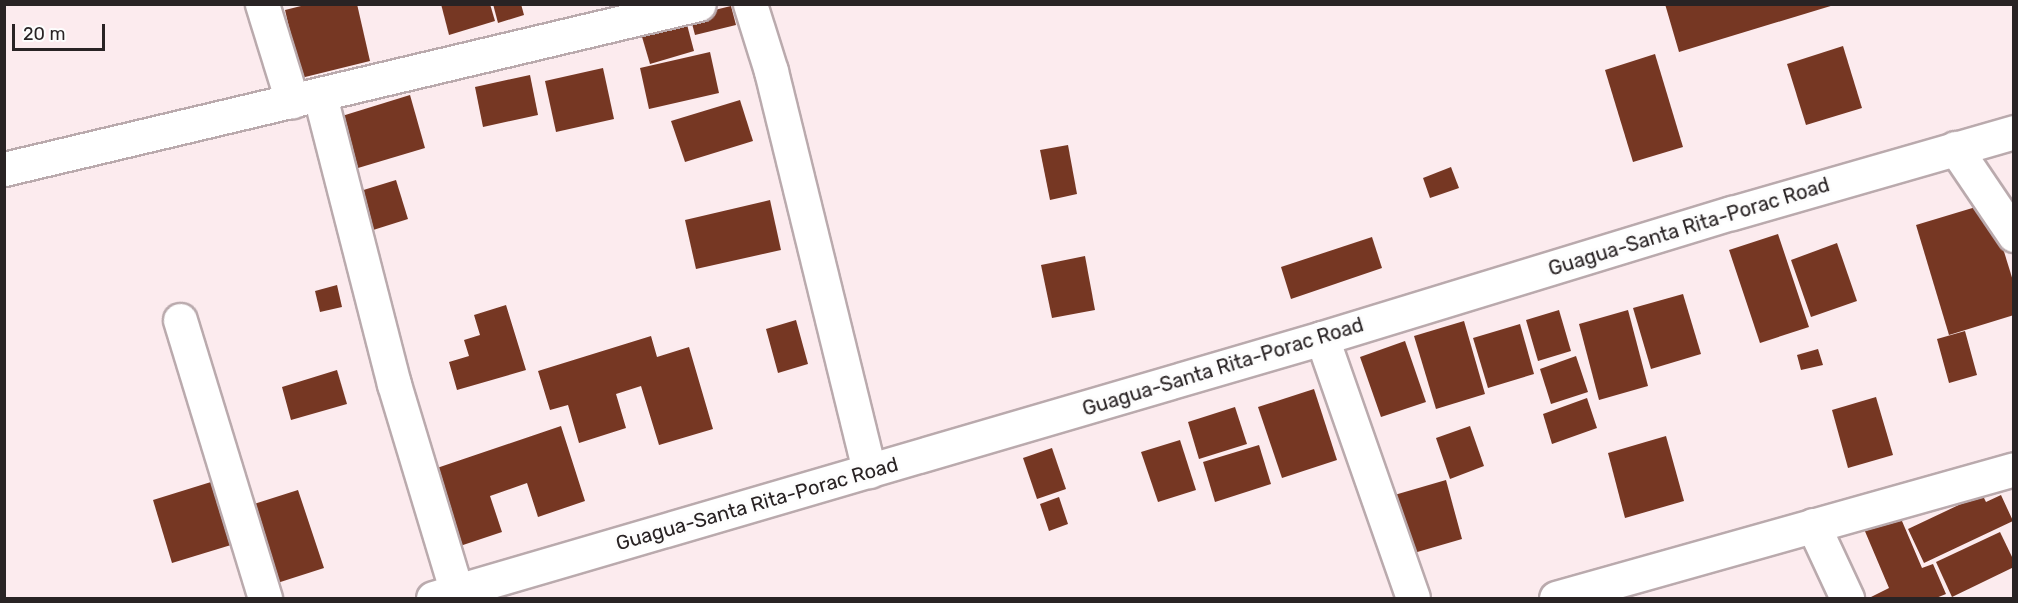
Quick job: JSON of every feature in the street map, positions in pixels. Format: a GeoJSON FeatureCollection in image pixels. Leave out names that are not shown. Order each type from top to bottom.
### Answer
{"type":"FeatureCollection","features":[{"type":"Feature","properties":{"kind":"street"},"geometry":{"type":"LineString","coordinates":[[262,4],[306,99],[394,384],[445,596]]}},
{"type":"Feature","properties":{"kind":"street"},"geometry":{"type":"LineString","coordinates":[[4,169],[699,4]]}},
{"type":"Feature","properties":{"kind":"street"},"geometry":{"type":"LineString","coordinates":[[750,4],[771,71],[869,471]]}},
{"type":"Feature","properties":{"kind":"street","name":"Guagua-Santa Rita-Porac Road"},"geometry":{"type":"LineString","coordinates":[[445,596],[1322,338],[1732,213],[2013,132]]}},
{"type":"Feature","properties":{"kind":"street"},"geometry":{"type":"LineString","coordinates":[[1955,148],[2013,235]]}},
{"type":"Feature","properties":{"kind":"street"},"geometry":{"type":"LineString","coordinates":[[180,320],[265,598]]}},
{"type":"Feature","properties":{"kind":"street"},"geometry":{"type":"LineString","coordinates":[[1322,338],[1413,598]]}},
{"type":"Feature","properties":{"kind":"street"},"geometry":{"type":"LineString","coordinates":[[1556,598],[1641,586],[1813,525],[2011,476]]}},
{"type":"Feature","properties":{"kind":"street"},"geometry":{"type":"LineString","coordinates":[[1813,525],[1846,598]]}},
{"type":"Feature","properties":{"kind":"building"},"geometry":{"type":"Polygon","coordinates":[[[309,4],[357,4],[370,61],[301,78],[285,10],[309,4]]]}},
{"type":"Feature","properties":{"kind":"building"},"geometry":{"type":"Polygon","coordinates":[[[441,4],[490,4],[495,21],[449,35],[441,4]]]}},
{"type":"Feature","properties":{"kind":"building"},"geometry":{"type":"Polygon","coordinates":[[[493,4],[521,4],[524,15],[498,23],[493,4]]]}},
{"type":"Feature","properties":{"kind":"building"},"geometry":{"type":"Polygon","coordinates":[[[1665,4],[1834,4],[1834,5],[1679,52],[1665,4]]]}},
{"type":"Feature","properties":{"kind":"building"},"geometry":{"type":"Polygon","coordinates":[[[731,6],[736,25],[695,35],[690,16],[731,6]]]}},
{"type":"Feature","properties":{"kind":"building"},"geometry":{"type":"Polygon","coordinates":[[[685,17],[694,51],[650,64],[640,30],[685,17]]]}},
{"type":"Feature","properties":{"kind":"building"},"geometry":{"type":"Polygon","coordinates":[[[1843,46],[1862,108],[1806,125],[1787,64],[1843,46]]]}},
{"type":"Feature","properties":{"kind":"building"},"geometry":{"type":"Polygon","coordinates":[[[710,52],[719,93],[649,109],[640,68],[710,52]]]}},
{"type":"Feature","properties":{"kind":"building"},"geometry":{"type":"Polygon","coordinates":[[[1655,54],[1683,147],[1633,162],[1605,70],[1655,54]]]}},
{"type":"Feature","properties":{"kind":"building"},"geometry":{"type":"Polygon","coordinates":[[[603,68],[614,119],[556,132],[545,81],[603,68]]]}},
{"type":"Feature","properties":{"kind":"building"},"geometry":{"type":"Polygon","coordinates":[[[530,75],[538,115],[483,127],[475,87],[530,75]]]}},
{"type":"Feature","properties":{"kind":"building"},"geometry":{"type":"Polygon","coordinates":[[[410,95],[425,148],[358,168],[342,116],[410,95]]]}},
{"type":"Feature","properties":{"kind":"building"},"geometry":{"type":"Polygon","coordinates":[[[740,100],[753,141],[685,162],[671,121],[740,100]]]}},
{"type":"Feature","properties":{"kind":"building"},"geometry":{"type":"Polygon","coordinates":[[[1068,145],[1077,194],[1050,200],[1040,150],[1068,145]]]}},
{"type":"Feature","properties":{"kind":"building"},"geometry":{"type":"Polygon","coordinates":[[[1451,167],[1459,188],[1430,198],[1423,178],[1451,167]]]}},
{"type":"Feature","properties":{"kind":"building"},"geometry":{"type":"Polygon","coordinates":[[[396,180],[408,219],[370,231],[357,192],[396,180]]]}},
{"type":"Feature","properties":{"kind":"building"},"geometry":{"type":"Polygon","coordinates":[[[770,200],[781,250],[696,269],[685,220],[770,200]]]}},
{"type":"Feature","properties":{"kind":"building"},"geometry":{"type":"Polygon","coordinates":[[[1989,203],[2014,284],[2014,315],[1949,335],[1916,225],[1989,203]]]}},
{"type":"Feature","properties":{"kind":"building"},"geometry":{"type":"Polygon","coordinates":[[[1778,234],[1809,327],[1760,343],[1729,250],[1778,234]]]}},
{"type":"Feature","properties":{"kind":"building"},"geometry":{"type":"Polygon","coordinates":[[[1372,237],[1382,268],[1291,299],[1281,267],[1372,237]]]}},
{"type":"Feature","properties":{"kind":"building"},"geometry":{"type":"Polygon","coordinates":[[[1837,243],[1857,301],[1811,317],[1791,260],[1837,243]]]}},
{"type":"Feature","properties":{"kind":"building"},"geometry":{"type":"Polygon","coordinates":[[[1085,256],[1095,310],[1052,318],[1041,265],[1085,256]]]}},
{"type":"Feature","properties":{"kind":"building"},"geometry":{"type":"Polygon","coordinates":[[[337,285],[342,307],[320,312],[315,291],[337,285]]]}},
{"type":"Feature","properties":{"kind":"building"},"geometry":{"type":"Polygon","coordinates":[[[1683,294],[1701,354],[1651,369],[1633,308],[1683,294]]]}},
{"type":"Feature","properties":{"kind":"building"},"geometry":{"type":"Polygon","coordinates":[[[506,305],[526,370],[457,390],[449,362],[469,356],[464,340],[480,335],[474,315],[506,305]]]}},
{"type":"Feature","properties":{"kind":"building"},"geometry":{"type":"Polygon","coordinates":[[[1559,310],[1571,351],[1538,361],[1526,320],[1559,310]]]}},
{"type":"Feature","properties":{"kind":"building"},"geometry":{"type":"Polygon","coordinates":[[[1628,310],[1648,386],[1599,400],[1579,324],[1628,310]]]}},
{"type":"Feature","properties":{"kind":"building"},"geometry":{"type":"Polygon","coordinates":[[[796,320],[808,364],[778,373],[766,329],[796,320]]]}},
{"type":"Feature","properties":{"kind":"building"},"geometry":{"type":"Polygon","coordinates":[[[1464,321],[1485,394],[1436,409],[1414,336],[1464,321]]]}},
{"type":"Feature","properties":{"kind":"building"},"geometry":{"type":"Polygon","coordinates":[[[1520,324],[1534,374],[1488,388],[1473,338],[1520,324]]]}},
{"type":"Feature","properties":{"kind":"building"},"geometry":{"type":"Polygon","coordinates":[[[1965,331],[1977,375],[1949,383],[1937,339],[1965,331]]]}},
{"type":"Feature","properties":{"kind":"building"},"geometry":{"type":"Polygon","coordinates":[[[651,336],[657,357],[689,347],[713,429],[659,445],[641,386],[616,394],[626,428],[579,443],[568,405],[550,410],[538,371],[651,336]]]}},
{"type":"Feature","properties":{"kind":"building"},"geometry":{"type":"Polygon","coordinates":[[[1405,341],[1426,402],[1381,417],[1360,357],[1405,341]]]}},
{"type":"Feature","properties":{"kind":"building"},"geometry":{"type":"Polygon","coordinates":[[[1818,349],[1823,365],[1801,370],[1797,355],[1818,349]]]}},
{"type":"Feature","properties":{"kind":"building"},"geometry":{"type":"Polygon","coordinates":[[[1576,356],[1588,392],[1551,404],[1540,369],[1576,356]]]}},
{"type":"Feature","properties":{"kind":"building"},"geometry":{"type":"Polygon","coordinates":[[[337,370],[347,404],[291,420],[282,387],[337,370]]]}},
{"type":"Feature","properties":{"kind":"building"},"geometry":{"type":"Polygon","coordinates":[[[1314,389],[1337,460],[1282,478],[1258,407],[1314,389]]]}},
{"type":"Feature","properties":{"kind":"building"},"geometry":{"type":"Polygon","coordinates":[[[1876,397],[1893,455],[1848,468],[1832,410],[1876,397]]]}},
{"type":"Feature","properties":{"kind":"building"},"geometry":{"type":"Polygon","coordinates":[[[1587,398],[1597,428],[1552,444],[1543,414],[1587,398]]]}},
{"type":"Feature","properties":{"kind":"building"},"geometry":{"type":"Polygon","coordinates":[[[1235,407],[1247,444],[1199,459],[1188,422],[1235,407]]]}},
{"type":"Feature","properties":{"kind":"building"},"geometry":{"type":"Polygon","coordinates":[[[561,426],[585,501],[538,517],[527,483],[490,496],[502,532],[460,546],[434,469],[561,426]]]}},
{"type":"Feature","properties":{"kind":"building"},"geometry":{"type":"Polygon","coordinates":[[[1470,426],[1484,466],[1450,479],[1436,438],[1470,426]]]}},
{"type":"Feature","properties":{"kind":"building"},"geometry":{"type":"Polygon","coordinates":[[[1666,436],[1684,501],[1625,518],[1608,453],[1666,436]]]}},
{"type":"Feature","properties":{"kind":"building"},"geometry":{"type":"Polygon","coordinates":[[[1180,440],[1196,490],[1158,502],[1141,452],[1180,440]]]}},
{"type":"Feature","properties":{"kind":"building"},"geometry":{"type":"Polygon","coordinates":[[[1259,445],[1271,484],[1215,502],[1203,462],[1259,445]]]}},
{"type":"Feature","properties":{"kind":"building"},"geometry":{"type":"Polygon","coordinates":[[[1052,448],[1066,489],[1037,499],[1023,458],[1052,448]]]}},
{"type":"Feature","properties":{"kind":"building"},"geometry":{"type":"Polygon","coordinates":[[[1446,480],[1462,539],[1407,555],[1391,496],[1446,480]]]}},
{"type":"Feature","properties":{"kind":"building"},"geometry":{"type":"Polygon","coordinates":[[[211,482],[231,545],[172,563],[153,500],[211,482]]]}},
{"type":"Feature","properties":{"kind":"building"},"geometry":{"type":"Polygon","coordinates":[[[298,490],[324,568],[271,585],[245,507],[298,490]]]}},
{"type":"Feature","properties":{"kind":"building"},"geometry":{"type":"Polygon","coordinates":[[[1982,494],[1986,502],[2001,495],[2013,521],[1924,563],[1908,529],[1982,494]]]}},
{"type":"Feature","properties":{"kind":"building"},"geometry":{"type":"Polygon","coordinates":[[[1059,497],[1068,524],[1049,531],[1040,504],[1059,497]]]}},
{"type":"Feature","properties":{"kind":"building"},"geometry":{"type":"Polygon","coordinates":[[[1899,514],[1922,568],[1933,564],[1946,594],[1936,598],[1869,598],[1889,588],[1864,529],[1899,514]]]}},
{"type":"Feature","properties":{"kind":"building"},"geometry":{"type":"Polygon","coordinates":[[[2000,532],[2014,561],[2014,567],[1952,597],[1936,562],[2000,532]]]}}]}
